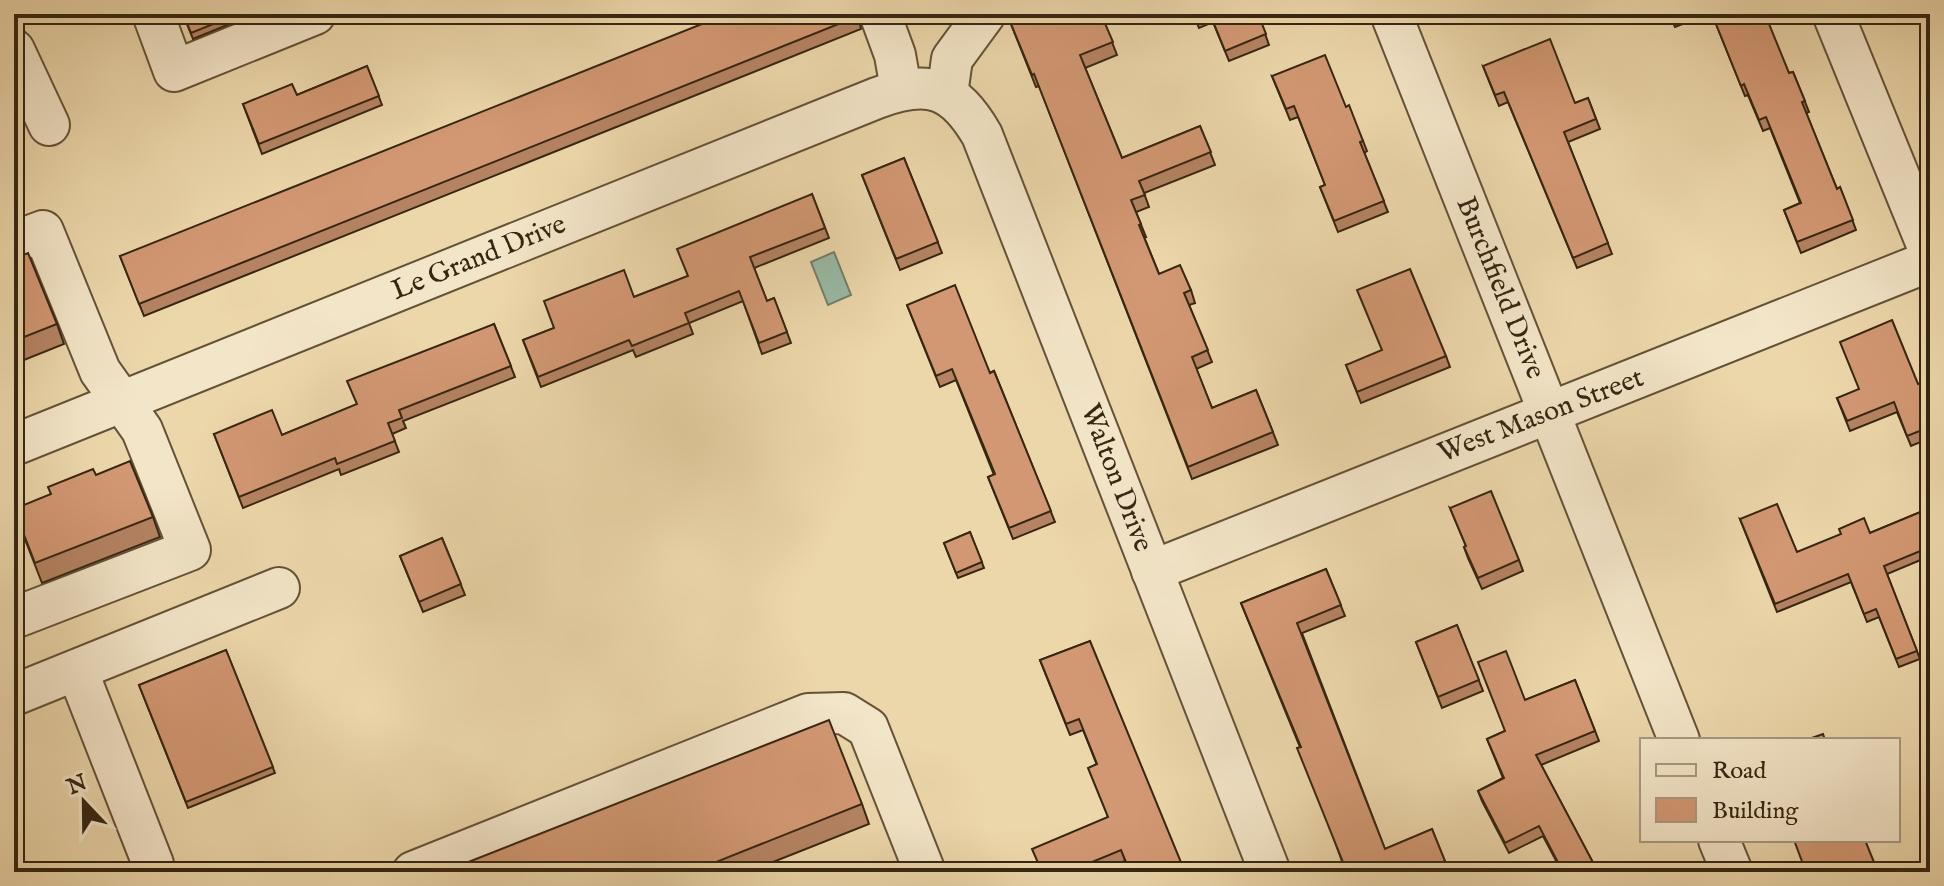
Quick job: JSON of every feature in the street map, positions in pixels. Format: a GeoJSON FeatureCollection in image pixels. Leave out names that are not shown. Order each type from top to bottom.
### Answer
{"type":"FeatureCollection","features":[{"type":"Feature","properties":{"kind":"street"},"geometry":{"type":"LineString","coordinates":[[153,14],[174,71],[315,14]]}},
{"type":"Feature","properties":{"kind":"street"},"geometry":{"type":"LineString","coordinates":[[880,14],[895,55],[901,89]]}},
{"type":"Feature","properties":{"kind":"street"},"geometry":{"type":"LineString","coordinates":[[947,94],[952,59],[985,14]]}},
{"type":"Feature","properties":{"kind":"street","name":"Burchfield Drive"},"geometry":{"type":"LineString","coordinates":[[1391,14],[1678,738]]}},
{"type":"Feature","properties":{"kind":"street"},"geometry":{"type":"LineString","coordinates":[[1833,14],[1930,252]]}},
{"type":"Feature","properties":{"kind":"street"},"geometry":{"type":"LineString","coordinates":[[14,50],[49,125]]}},
{"type":"Feature","properties":{"kind":"street","name":"Le Grand Drive"},"geometry":{"type":"LineString","coordinates":[[14,445],[901,89],[927,89],[947,94]]}},
{"type":"Feature","properties":{"kind":"street","name":"Walton Drive"},"geometry":{"type":"LineString","coordinates":[[947,94],[968,110],[982,135],[1270,872]]}},
{"type":"Feature","properties":{"kind":"street"},"geometry":{"type":"LineString","coordinates":[[14,242],[43,231],[100,371],[142,430],[190,550],[14,618]]}},
{"type":"Feature","properties":{"kind":"street","name":"West Mason Street"},"geometry":{"type":"LineString","coordinates":[[1152,571],[1930,261]]}},
{"type":"Feature","properties":{"kind":"street"},"geometry":{"type":"LineString","coordinates":[[14,695],[279,588]]}},
{"type":"Feature","properties":{"kind":"street"},"geometry":{"type":"LineString","coordinates":[[77,670],[153,864]]}},
{"type":"Feature","properties":{"kind":"street"},"geometry":{"type":"LineString","coordinates":[[413,872],[808,714],[844,713],[868,728],[925,872]]}},
{"type":"Feature","properties":{"kind":"street"},"geometry":{"type":"LineString","coordinates":[[1720,842],[1732,872]]}},
{"type":"Feature","properties":{"kind":"shaded area"},"geometry":{"type":"Polygon","coordinates":[[[834,252],[851,295],[828,305],[811,262],[834,252]]]}},
{"type":"Feature","properties":{"kind":"building"},"geometry":{"type":"Polygon","coordinates":[[[183,14],[238,14],[191,33],[183,14]]]}},
{"type":"Feature","properties":{"kind":"building"},"geometry":{"type":"Polygon","coordinates":[[[721,14],[856,14],[856,17],[139,304],[120,256],[721,14]]]}},
{"type":"Feature","properties":{"kind":"building"},"geometry":{"type":"Polygon","coordinates":[[[1036,14],[1101,14],[1113,42],[1080,55],[1122,158],[1200,126],[1211,152],[1139,181],[1145,195],[1131,200],[1159,274],[1180,265],[1191,290],[1184,293],[1208,350],[1192,357],[1212,408],[1256,390],[1273,432],[1188,467],[1034,74],[1011,24],[1036,14]]]}},
{"type":"Feature","properties":{"kind":"building"},"geometry":{"type":"Polygon","coordinates":[[[1210,14],[1258,14],[1266,34],[1225,51],[1210,14]]]}},
{"type":"Feature","properties":{"kind":"building"},"geometry":{"type":"Polygon","coordinates":[[[1670,14],[1691,14],[1673,22],[1670,14]]]}},
{"type":"Feature","properties":{"kind":"building"},"geometry":{"type":"Polygon","coordinates":[[[1712,14],[1765,14],[1789,73],[1793,72],[1837,189],[1840,187],[1853,220],[1797,242],[1784,210],[1801,203],[1766,117],[1759,120],[1744,84],[1741,86],[1712,14]]]}},
{"type":"Feature","properties":{"kind":"building"},"geometry":{"type":"Polygon","coordinates":[[[1550,39],[1575,103],[1588,98],[1596,119],[1564,132],[1608,243],[1573,258],[1504,92],[1495,95],[1483,66],[1550,39]]]}},
{"type":"Feature","properties":{"kind":"building"},"geometry":{"type":"Polygon","coordinates":[[[1325,55],[1346,107],[1349,105],[1384,201],[1334,221],[1320,187],[1325,185],[1294,106],[1286,109],[1272,76],[1325,55]]]}},
{"type":"Feature","properties":{"kind":"building"},"geometry":{"type":"Polygon","coordinates":[[[367,66],[379,96],[259,144],[243,104],[292,84],[297,95],[367,66]]]}},
{"type":"Feature","properties":{"kind":"building"},"geometry":{"type":"Polygon","coordinates":[[[904,158],[938,242],[896,259],[862,175],[904,158]]]}},
{"type":"Feature","properties":{"kind":"building"},"geometry":{"type":"Polygon","coordinates":[[[812,194],[825,228],[750,257],[767,301],[774,298],[787,332],[759,343],[739,291],[685,313],[689,323],[632,346],[629,340],[538,377],[523,340],[554,328],[544,301],[624,270],[634,297],[688,276],[677,249],[812,194]]]}},
{"type":"Feature","properties":{"kind":"building"},"geometry":{"type":"Polygon","coordinates":[[[28,253],[57,324],[14,341],[14,259],[28,253]]]}},
{"type":"Feature","properties":{"kind":"building"},"geometry":{"type":"Polygon","coordinates":[[[1410,269],[1446,356],[1357,392],[1346,365],[1382,350],[1357,290],[1410,269]]]}},
{"type":"Feature","properties":{"kind":"building"},"geometry":{"type":"Polygon","coordinates":[[[955,285],[1051,511],[1009,528],[988,477],[995,474],[952,369],[936,376],[907,305],[955,285]]]}},
{"type":"Feature","properties":{"kind":"building"},"geometry":{"type":"Polygon","coordinates":[[[1892,320],[1918,384],[1923,382],[1930,399],[1930,427],[1907,436],[1894,402],[1847,421],[1837,398],[1859,389],[1840,342],[1892,320]]]}},
{"type":"Feature","properties":{"kind":"building"},"geometry":{"type":"Polygon","coordinates":[[[494,324],[511,366],[399,410],[402,418],[388,423],[395,441],[337,464],[335,458],[239,497],[214,434],[272,410],[282,435],[357,404],[347,381],[494,324]]]}},
{"type":"Feature","properties":{"kind":"building"},"geometry":{"type":"Polygon","coordinates":[[[130,461],[153,517],[35,563],[14,509],[51,494],[48,487],[93,469],[96,475],[130,461]]]}},
{"type":"Feature","properties":{"kind":"building"},"geometry":{"type":"Polygon","coordinates":[[[1491,491],[1519,560],[1478,578],[1450,508],[1491,491]]]}},
{"type":"Feature","properties":{"kind":"building"},"geometry":{"type":"Polygon","coordinates":[[[1777,504],[1797,552],[1841,534],[1839,529],[1864,518],[1870,533],[1930,508],[1930,547],[1884,566],[1917,651],[1896,659],[1876,609],[1864,614],[1848,574],[1775,604],[1740,519],[1777,504]]]}},
{"type":"Feature","properties":{"kind":"building"},"geometry":{"type":"Polygon","coordinates":[[[970,532],[982,562],[956,573],[944,543],[970,532]]]}},
{"type":"Feature","properties":{"kind":"building"},"geometry":{"type":"Polygon","coordinates":[[[442,538],[461,584],[419,602],[400,556],[442,538]]]}},
{"type":"Feature","properties":{"kind":"building"},"geometry":{"type":"Polygon","coordinates":[[[1326,569],[1341,605],[1297,623],[1385,849],[1432,829],[1445,861],[1419,872],[1347,872],[1297,748],[1301,747],[1241,603],[1326,569]]]}},
{"type":"Feature","properties":{"kind":"building"},"geometry":{"type":"Polygon","coordinates":[[[1457,625],[1479,680],[1438,697],[1416,642],[1457,625]]]}},
{"type":"Feature","properties":{"kind":"building"},"geometry":{"type":"Polygon","coordinates":[[[1930,625],[1930,643],[1924,628],[1930,625]]]}},
{"type":"Feature","properties":{"kind":"building"},"geometry":{"type":"Polygon","coordinates":[[[1090,641],[1185,872],[1130,872],[1121,850],[1068,872],[1042,872],[1032,849],[1108,817],[1088,768],[1097,764],[1079,719],[1066,724],[1040,660],[1090,641]]]}},
{"type":"Feature","properties":{"kind":"building"},"geometry":{"type":"Polygon","coordinates":[[[226,650],[273,767],[186,802],[139,685],[226,650]]]}},
{"type":"Feature","properties":{"kind":"building"},"geometry":{"type":"Polygon","coordinates":[[[1506,651],[1525,700],[1575,680],[1595,731],[1536,755],[1598,872],[1563,872],[1539,826],[1505,843],[1478,791],[1504,778],[1487,739],[1505,731],[1478,662],[1506,651]]]}},
{"type":"Feature","properties":{"kind":"building"},"geometry":{"type":"Polygon","coordinates":[[[829,720],[862,804],[716,862],[720,872],[443,872],[829,720]]]}},
{"type":"Feature","properties":{"kind":"building"},"geometry":{"type":"Polygon","coordinates":[[[1795,842],[1866,842],[1878,872],[1806,872],[1795,842]]]}},
{"type":"Feature","properties":{"kind":"building"},"geometry":{"type":"Polygon","coordinates":[[[1638,862],[1642,872],[1612,872],[1638,862]]]}}]}
